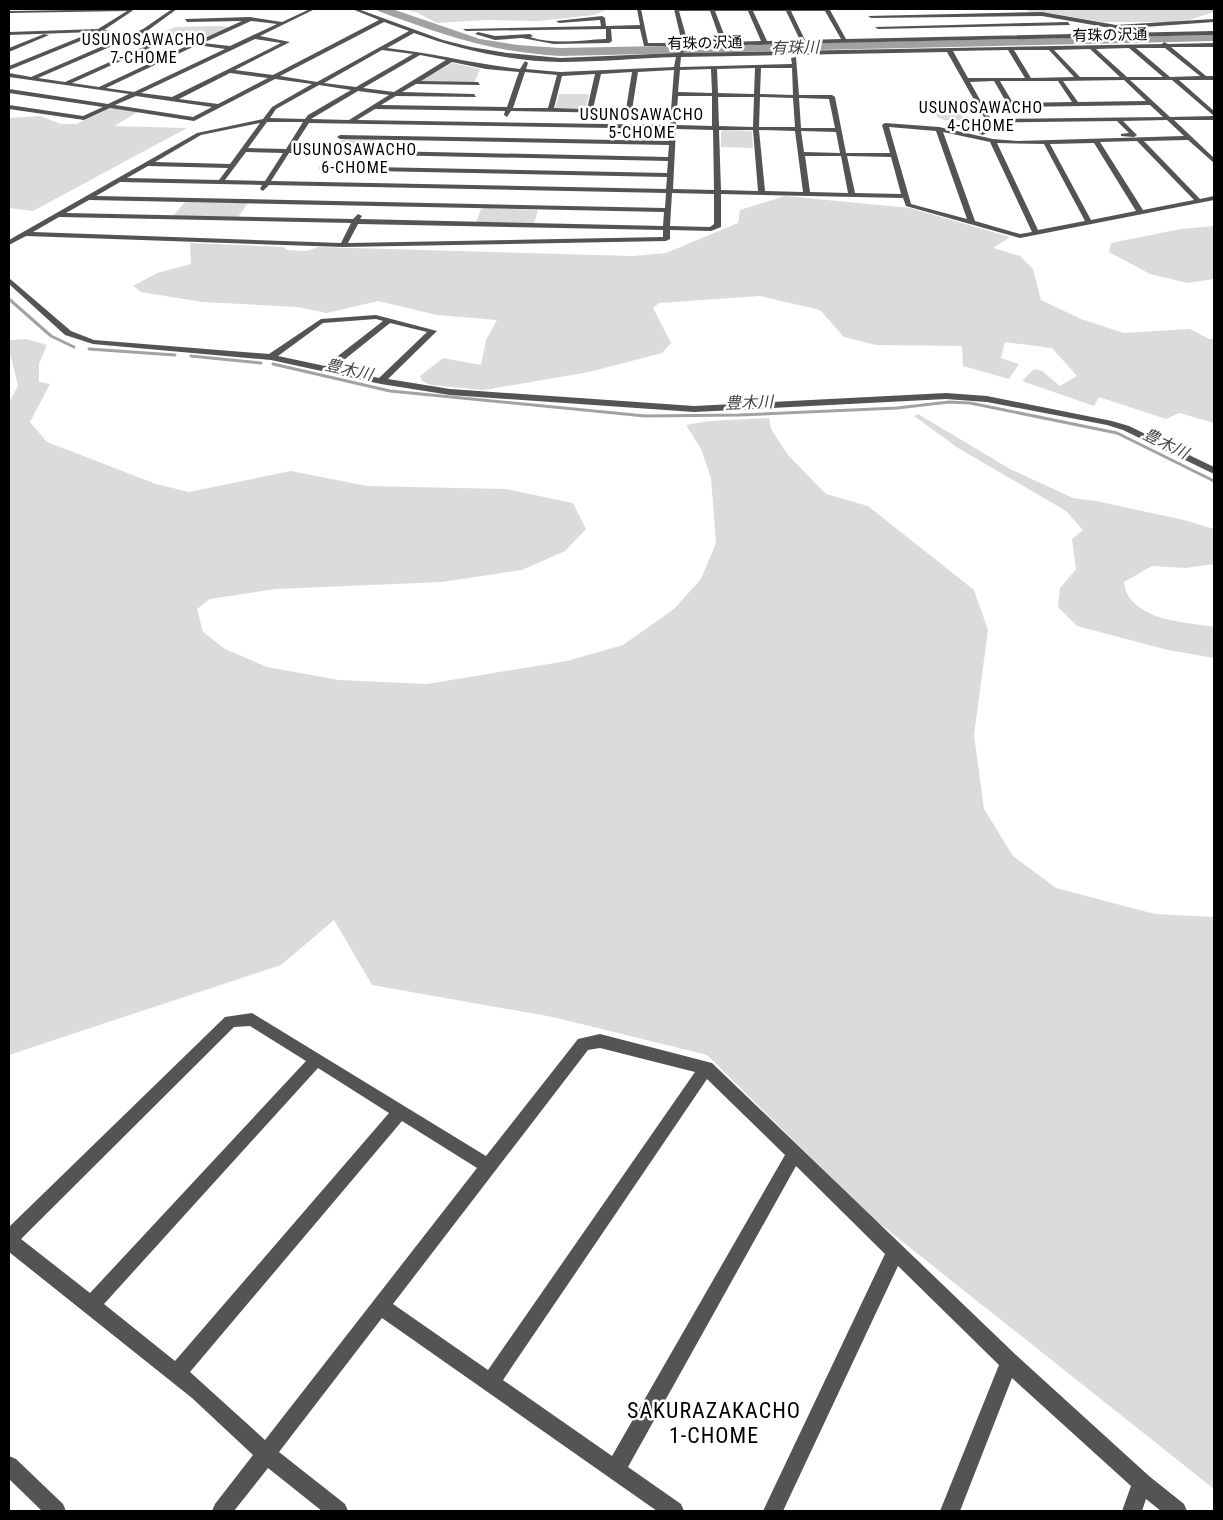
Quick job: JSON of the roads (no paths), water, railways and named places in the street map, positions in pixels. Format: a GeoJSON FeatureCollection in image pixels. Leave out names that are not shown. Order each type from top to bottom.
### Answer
{"type":"FeatureCollection","features":[{"type":"Feature","properties":{"kind":"street"},"geometry":{"type":"LineString","coordinates":[[9,12],[132,9]]}},
{"type":"Feature","properties":{"kind":"street"},"geometry":{"type":"LineString","coordinates":[[9,68],[99,31],[132,9]]}},
{"type":"Feature","properties":{"kind":"street"},"geometry":{"type":"LineString","coordinates":[[32,78],[145,30],[175,9]]}},
{"type":"Feature","properties":{"kind":"street"},"geometry":{"type":"LineString","coordinates":[[9,107],[84,118],[313,9]]}},
{"type":"Feature","properties":{"kind":"street","name":"有珠の沢通"},"geometry":{"type":"LineString","coordinates":[[354,9],[441,41],[488,52],[528,58],[589,60],[680,54],[1131,47],[1165,44],[1214,45]]}},
{"type":"Feature","properties":{"kind":"street"},"geometry":{"type":"LineString","coordinates":[[639,9],[646,45],[1214,33]]}},
{"type":"Feature","properties":{"kind":"street"},"geometry":{"type":"LineString","coordinates":[[712,9],[724,42]]}},
{"type":"Feature","properties":{"kind":"street"},"geometry":{"type":"LineString","coordinates":[[750,9],[764,42]]}},
{"type":"Feature","properties":{"kind":"street"},"geometry":{"type":"LineString","coordinates":[[788,9],[803,41]]}},
{"type":"Feature","properties":{"kind":"street"},"geometry":{"type":"LineString","coordinates":[[89,198],[248,210],[467,234],[666,239],[677,69],[680,54],[685,44],[676,10],[828,9],[844,40]]}},
{"type":"Feature","properties":{"kind":"street"},"geometry":{"type":"LineString","coordinates":[[866,9],[886,39]]}},
{"type":"Feature","properties":{"kind":"street"},"geometry":{"type":"LineString","coordinates":[[905,9],[910,15]]}},
{"type":"Feature","properties":{"kind":"street"},"geometry":{"type":"LineString","coordinates":[[939,9],[944,15]]}},
{"type":"Feature","properties":{"kind":"street"},"geometry":{"type":"LineString","coordinates":[[871,16],[1042,14],[1116,27],[1214,21]]}},
{"type":"Feature","properties":{"kind":"street"},"geometry":{"type":"LineString","coordinates":[[927,15],[936,26]]}},
{"type":"Feature","properties":{"kind":"street"},"geometry":{"type":"LineString","coordinates":[[187,20],[247,17],[282,23]]}},
{"type":"Feature","properties":{"kind":"street"},"geometry":{"type":"LineString","coordinates":[[101,88],[196,44],[247,17]]}},
{"type":"Feature","properties":{"kind":"street"},"geometry":{"type":"LineString","coordinates":[[524,36],[529,39],[550,42],[609,41],[606,27],[602,18],[551,22],[550,28],[550,35],[524,36],[495,38],[466,29],[550,28],[606,27],[642,27]]}},
{"type":"Feature","properties":{"kind":"street"},"geometry":{"type":"LineString","coordinates":[[9,91],[194,119],[382,20]]}},
{"type":"Feature","properties":{"kind":"street"},"geometry":{"type":"LineString","coordinates":[[878,27],[1092,24]]}},
{"type":"Feature","properties":{"kind":"street"},"geometry":{"type":"LineString","coordinates":[[1141,26],[1205,78]]}},
{"type":"Feature","properties":{"kind":"street"},"geometry":{"type":"LineString","coordinates":[[9,50],[56,31]]}},
{"type":"Feature","properties":{"kind":"street"},"geometry":{"type":"LineString","coordinates":[[9,33],[99,31],[230,48]]}},
{"type":"Feature","properties":{"kind":"street"},"geometry":{"type":"LineString","coordinates":[[220,183],[274,108],[413,32]]}},
{"type":"Feature","properties":{"kind":"street"},"geometry":{"type":"LineString","coordinates":[[174,99],[287,42],[253,37]]}},
{"type":"Feature","properties":{"kind":"street"},"geometry":{"type":"LineString","coordinates":[[66,83],[164,40]]}},
{"type":"Feature","properties":{"kind":"street"},"geometry":{"type":"LineString","coordinates":[[433,45],[441,41]]}},
{"type":"Feature","properties":{"kind":"street"},"geometry":{"type":"LineString","coordinates":[[1203,46],[1214,54]]}},
{"type":"Feature","properties":{"kind":"street"},"geometry":{"type":"LineString","coordinates":[[1091,47],[1214,161]]}},
{"type":"Feature","properties":{"kind":"street"},"geometry":{"type":"LineString","coordinates":[[1131,47],[1214,114]]}},
{"type":"Feature","properties":{"kind":"street"},"geometry":{"type":"LineString","coordinates":[[1050,48],[1079,80]]}},
{"type":"Feature","properties":{"kind":"street"},"geometry":{"type":"LineString","coordinates":[[383,49],[418,53],[486,67],[560,74],[714,67],[795,66]]}},
{"type":"Feature","properties":{"kind":"street"},"geometry":{"type":"LineString","coordinates":[[236,226],[310,116],[426,49]]}},
{"type":"Feature","properties":{"kind":"street"},"geometry":{"type":"LineString","coordinates":[[1010,49],[1029,79]]}},
{"type":"Feature","properties":{"kind":"street"},"geometry":{"type":"LineString","coordinates":[[949,50],[989,121]]}},
{"type":"Feature","properties":{"kind":"street"},"geometry":{"type":"LineString","coordinates":[[794,53],[798,130],[807,194]]}},
{"type":"Feature","properties":{"kind":"street"},"geometry":{"type":"LineString","coordinates":[[467,234],[522,70],[528,58]]}},
{"type":"Feature","properties":{"kind":"street"},"geometry":{"type":"LineString","coordinates":[[312,185],[350,121],[451,60]]}},
{"type":"Feature","properties":{"kind":"street"},"geometry":{"type":"LineString","coordinates":[[468,108],[486,67]]}},
{"type":"Feature","properties":{"kind":"street"},"geometry":{"type":"LineString","coordinates":[[26,234],[343,245],[467,234],[711,229],[718,225],[714,67]]}},
{"type":"Feature","properties":{"kind":"street"},"geometry":{"type":"LineString","coordinates":[[758,67],[756,129],[762,194]]}},
{"type":"Feature","properties":{"kind":"street"},"geometry":{"type":"LineString","coordinates":[[629,112],[635,71]]}},
{"type":"Feature","properties":{"kind":"street"},"geometry":{"type":"LineString","coordinates":[[230,72],[394,94],[474,96]]}},
{"type":"Feature","properties":{"kind":"street"},"geometry":{"type":"LineString","coordinates":[[590,111],[598,73]]}},
{"type":"Feature","properties":{"kind":"street"},"geometry":{"type":"LineString","coordinates":[[551,110],[560,74]]}},
{"type":"Feature","properties":{"kind":"street"},"geometry":{"type":"LineString","coordinates":[[9,75],[218,106]]}},
{"type":"Feature","properties":{"kind":"street"},"geometry":{"type":"LineString","coordinates":[[967,80],[1214,78]]}},
{"type":"Feature","properties":{"kind":"street"},"geometry":{"type":"LineString","coordinates":[[996,80],[1021,120]]}},
{"type":"Feature","properties":{"kind":"street"},"geometry":{"type":"LineString","coordinates":[[1060,80],[1077,105]]}},
{"type":"Feature","properties":{"kind":"street"},"geometry":{"type":"LineString","coordinates":[[413,82],[478,84]]}},
{"type":"Feature","properties":{"kind":"street"},"geometry":{"type":"LineString","coordinates":[[675,94],[832,97],[852,196]]}},
{"type":"Feature","properties":{"kind":"street"},"geometry":{"type":"LineString","coordinates":[[1011,105],[1152,103]]}},
{"type":"Feature","properties":{"kind":"street"},"geometry":{"type":"LineString","coordinates":[[374,106],[674,112]]}},
{"type":"Feature","properties":{"kind":"street"},"geometry":{"type":"LineString","coordinates":[[1206,106],[1214,106]]}},
{"type":"Feature","properties":{"kind":"street"},"geometry":{"type":"LineString","coordinates":[[1118,119],[1134,135],[1006,136],[970,129],[966,121],[1168,118],[1214,118]]}},
{"type":"Feature","properties":{"kind":"street"},"geometry":{"type":"LineString","coordinates":[[9,243],[199,134],[265,120],[838,130]]}},
{"type":"Feature","properties":{"kind":"street"},"geometry":{"type":"LineString","coordinates":[[1190,138],[1046,142],[993,141],[938,129],[886,125],[904,196],[908,204],[1020,236],[1214,198]]}},
{"type":"Feature","properties":{"kind":"street"},"geometry":{"type":"LineString","coordinates":[[938,129],[972,223]]}},
{"type":"Feature","properties":{"kind":"street"},"geometry":{"type":"LineString","coordinates":[[340,137],[672,143]]}},
{"type":"Feature","properties":{"kind":"street"},"geometry":{"type":"LineString","coordinates":[[1139,140],[1199,201]]}},
{"type":"Feature","properties":{"kind":"street"},"geometry":{"type":"LineString","coordinates":[[993,141],[1036,233]]}},
{"type":"Feature","properties":{"kind":"street"},"geometry":{"type":"LineString","coordinates":[[1096,141],[1141,212]]}},
{"type":"Feature","properties":{"kind":"street"},"geometry":{"type":"LineString","coordinates":[[1046,142],[1089,223]]}},
{"type":"Feature","properties":{"kind":"street"},"geometry":{"type":"LineString","coordinates":[[244,150],[670,159]]}},
{"type":"Feature","properties":{"kind":"street"},"geometry":{"type":"LineString","coordinates":[[801,154],[893,155]]}},
{"type":"Feature","properties":{"kind":"street"},"geometry":{"type":"LineString","coordinates":[[148,164],[232,166]]}},
{"type":"Feature","properties":{"kind":"street"},"geometry":{"type":"LineString","coordinates":[[322,168],[670,175]]}},
{"type":"Feature","properties":{"kind":"street"},"geometry":{"type":"LineString","coordinates":[[120,180],[904,196]]}},
{"type":"Feature","properties":{"kind":"street"},"geometry":{"type":"LineString","coordinates":[[343,245],[374,186]]}},
{"type":"Feature","properties":{"kind":"street"},"geometry":{"type":"LineString","coordinates":[[59,215],[248,210],[365,204],[669,210]]}},
{"type":"Feature","properties":{"kind":"street"},"geometry":{"type":"LineString","coordinates":[[227,241],[232,234]]}},
{"type":"Feature","properties":{"kind":"street"},"geometry":{"type":"LineString","coordinates":[[10,282],[68,333],[92,342],[271,357],[450,392],[694,410],[946,396],[987,399],[1126,428],[1214,471]]}},
{"type":"Feature","properties":{"kind":"street"},"geometry":{"type":"LineString","coordinates":[[271,357],[321,321],[364,316],[433,331],[381,380]]}},
{"type":"Feature","properties":{"kind":"street"},"geometry":{"type":"LineString","coordinates":[[327,368],[389,320]]}},
{"type":"Feature","properties":{"kind":"street"},"geometry":{"type":"LineString","coordinates":[[338,1511],[266,1454],[199,1391],[9,1240],[230,1021],[252,1020],[488,1166]]}},
{"type":"Feature","properties":{"kind":"street"},"geometry":{"type":"LineString","coordinates":[[222,1511],[583,1044],[600,1041],[706,1068],[1009,1362],[1142,1483],[1177,1511]]}},
{"type":"Feature","properties":{"kind":"street"},"geometry":{"type":"LineString","coordinates":[[91,1305],[317,1059]]}},
{"type":"Feature","properties":{"kind":"street"},"geometry":{"type":"LineString","coordinates":[[490,1383],[706,1068]]}},
{"type":"Feature","properties":{"kind":"street"},"geometry":{"type":"LineString","coordinates":[[177,1373],[401,1111]]}},
{"type":"Feature","properties":{"kind":"street"},"geometry":{"type":"LineString","coordinates":[[615,1470],[794,1154]]}},
{"type":"Feature","properties":{"kind":"street"},"geometry":{"type":"LineString","coordinates":[[773,1511],[895,1252]]}},
{"type":"Feature","properties":{"kind":"street"},"geometry":{"type":"LineString","coordinates":[[380,1306],[674,1511]]}},
{"type":"Feature","properties":{"kind":"street"},"geometry":{"type":"LineString","coordinates":[[950,1511],[1009,1362]]}},
{"type":"Feature","properties":{"kind":"street"},"geometry":{"type":"LineString","coordinates":[[9,1466],[56,1511]]}},
{"type":"Feature","properties":{"kind":"street"},"geometry":{"type":"LineString","coordinates":[[1132,1511],[1142,1483]]}},
{"type":"Feature","properties":{"kind":"waterway","name":"有珠川"},"geometry":{"type":"LineString","coordinates":[[382,9],[480,42],[518,49],[560,52],[1214,38]]}},
{"type":"Feature","properties":{"kind":"waterway","name":"豊木川"},"geometry":{"type":"LineString","coordinates":[[9,299],[51,336],[74,347]]}},
{"type":"Feature","properties":{"kind":"waterway","name":"豊木川"},"geometry":{"type":"LineString","coordinates":[[89,349],[175,355]]}},
{"type":"Feature","properties":{"kind":"waterway","name":"豊木川"},"geometry":{"type":"LineString","coordinates":[[191,356],[261,363]]}},
{"type":"Feature","properties":{"kind":"waterway","name":"豊木川"},"geometry":{"type":"LineString","coordinates":[[273,364],[390,391],[645,416],[739,415],[897,408],[949,402],[970,403],[1117,433],[1214,481]]}},
{"type":"Feature","properties":{"kind":"district","name":"USUNOSAWACHO 7-CHOME"},"geometry":{"type":"Point","coordinates":[144,48]}},
{"type":"Feature","properties":{"kind":"district","name":"USUNOSAWACHO 4-CHOME"},"geometry":{"type":"Point","coordinates":[981,116]}},
{"type":"Feature","properties":{"kind":"district","name":"USUNOSAWACHO 5-CHOME"},"geometry":{"type":"Point","coordinates":[642,123]}},
{"type":"Feature","properties":{"kind":"district","name":"USUNOSAWACHO 6-CHOME"},"geometry":{"type":"Point","coordinates":[355,158]}},
{"type":"Feature","properties":{"kind":"district","name":"SAKURAZAKACHO 1-CHOME"},"geometry":{"type":"Point","coordinates":[714,1422]}}]}
